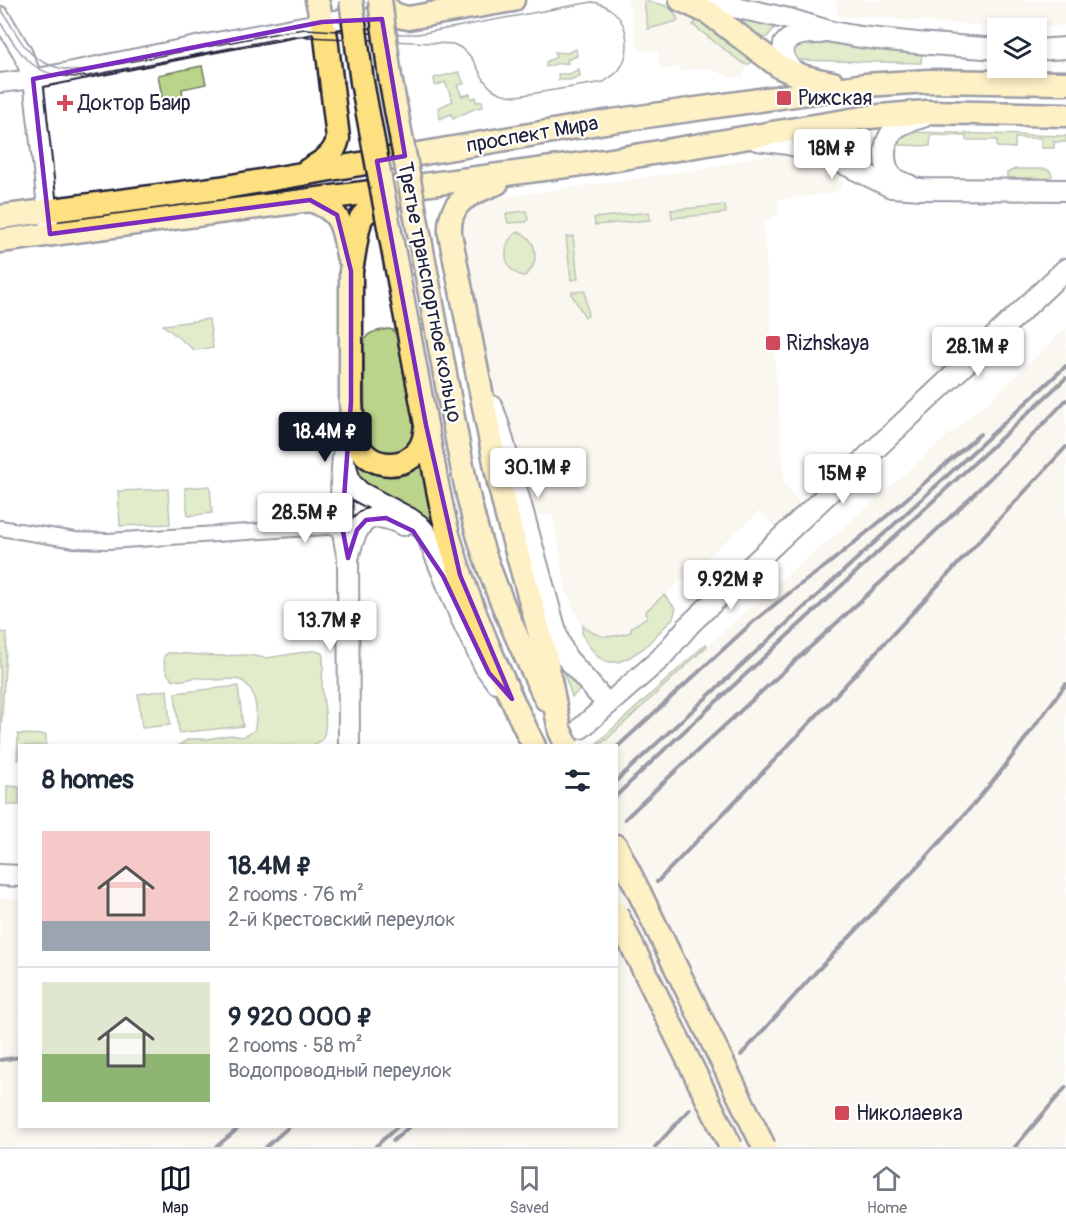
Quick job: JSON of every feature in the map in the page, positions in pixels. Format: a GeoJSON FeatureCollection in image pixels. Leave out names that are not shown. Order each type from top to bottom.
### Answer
{"type":"FeatureCollection","features":[{"type":"Feature","properties":{"kind":"main road"},"geometry":{"type":"LineString","coordinates":[[299,175],[330,155],[336,147],[338,138],[326,38],[317,0]]}},
{"type":"Feature","properties":{"kind":"main road","name":"Третье транспортное кольцо"},"geometry":{"type":"LineString","coordinates":[[351,0],[362,82],[441,505],[460,575],[533,744]]}},
{"type":"Feature","properties":{"kind":"main road"},"geometry":{"type":"LineString","coordinates":[[381,0],[391,12],[408,18],[513,0]]}},
{"type":"Feature","properties":{"kind":"main road","name":"Третье транспортное кольцо"},"geometry":{"type":"LineString","coordinates":[[381,0],[390,77],[468,499],[488,565],[506,612],[569,735]]}},
{"type":"Feature","properties":{"kind":"main road"},"geometry":{"type":"LineString","coordinates":[[681,0],[709,13],[791,73],[830,82],[865,85]]}},
{"type":"Feature","properties":{"kind":"main road"},"geometry":{"type":"LineString","coordinates":[[690,0],[734,7],[832,32],[917,43],[987,48]]}},
{"type":"Feature","properties":{"kind":"main road"},"geometry":{"type":"LineString","coordinates":[[804,77],[792,70],[784,61],[782,55],[784,44],[798,34],[832,32]]}},
{"type":"Feature","properties":{"kind":"main road"},"geometry":{"type":"LineString","coordinates":[[1047,49],[1066,48]]}},
{"type":"Feature","properties":{"kind":"main road","name":"проспект Мира"},"geometry":{"type":"LineString","coordinates":[[0,217],[191,192],[605,122],[865,85],[928,81],[1066,83]]}},
{"type":"Feature","properties":{"kind":"main road"},"geometry":{"type":"LineString","coordinates":[[933,189],[898,181],[892,176],[885,162],[885,150],[889,135],[895,129],[915,119],[944,112]]}},
{"type":"Feature","properties":{"kind":"main road","name":"проспект Мира"},"geometry":{"type":"LineString","coordinates":[[0,241],[523,172],[870,117],[944,112],[1066,115]]}},
{"type":"Feature","properties":{"kind":"main road"},"geometry":{"type":"LineString","coordinates":[[729,141],[765,140],[820,152],[891,187],[1057,190],[1066,199]]}},
{"type":"Feature","properties":{"kind":"main road"},"geometry":{"type":"LineString","coordinates":[[523,172],[488,186],[459,202],[453,211],[450,226],[503,497],[569,735],[660,659],[699,616],[1066,269]]}},
{"type":"Feature","properties":{"kind":"main road"},"geometry":{"type":"LineString","coordinates":[[349,744],[348,558],[342,526],[345,440],[351,402],[351,272],[361,218],[366,212],[421,185]]}},
{"type":"Feature","properties":{"kind":"main road"},"geometry":{"type":"LineString","coordinates":[[310,200],[327,207],[337,215],[351,272]]}},
{"type":"Feature","properties":{"kind":"main road"},"geometry":{"type":"LineString","coordinates":[[476,364],[499,426],[558,639],[566,657],[607,704]]}},
{"type":"Feature","properties":{"kind":"main road"},"geometry":{"type":"LineString","coordinates":[[351,402],[354,433],[360,449],[366,456],[383,464],[401,463],[410,459],[423,441],[426,425]]}},
{"type":"Feature","properties":{"kind":"main road"},"geometry":{"type":"LineString","coordinates":[[344,458],[350,482],[355,488],[409,518],[426,533],[485,667],[512,699]]}},
{"type":"Feature","properties":{"kind":"main road"},"geometry":{"type":"LineString","coordinates":[[348,558],[361,524],[371,518],[386,518],[405,526],[420,538],[443,576]]}},
{"type":"Feature","properties":{"kind":"main road"},"geometry":{"type":"LineString","coordinates":[[618,850],[764,1147]]}},
{"type":"Feature","properties":{"kind":"main road"},"geometry":{"type":"LineString","coordinates":[[0,875],[18,876]]}},
{"type":"Feature","properties":{"kind":"main road"},"geometry":{"type":"LineString","coordinates":[[618,917],[731,1147]]}},
{"type":"Feature","properties":{"kind":"street"},"geometry":{"type":"LineString","coordinates":[[0,16],[22,52],[33,79],[50,234]]}},
{"type":"Feature","properties":{"kind":"street"},"geometry":{"type":"LineString","coordinates":[[0,83],[33,79],[322,22],[357,18],[408,18]]}},
{"type":"Feature","properties":{"kind":"street"},"geometry":{"type":"LineString","coordinates":[[0,528],[75,540],[108,541],[342,526]]}},
{"type":"Feature","properties":{"kind":"highlighted area"},"geometry":{"type":"Polygon","coordinates":[[[382,19],[405,156],[377,161],[426,425],[460,575],[512,699],[489,673],[443,576],[413,531],[386,518],[366,520],[357,530],[348,558],[342,526],[351,402],[351,271],[337,215],[310,200],[50,234],[33,79],[322,22],[382,19]]]}},
{"type":"Feature","properties":{"kind":"shaded area"},"geometry":{"type":"Polygon","coordinates":[[[626,0],[642,0],[700,16],[753,60],[747,65],[743,77],[728,77],[705,68],[679,71],[679,67],[660,70],[658,51],[644,52],[637,46],[630,8],[626,0]]]}},
{"type":"Feature","properties":{"kind":"shaded area"},"geometry":{"type":"Polygon","coordinates":[[[836,0],[1066,0],[1066,25],[1047,26],[1047,18],[987,18],[987,26],[945,23],[933,25],[932,22],[845,17],[844,15],[842,17],[837,13],[836,0]]]}},
{"type":"Feature","properties":{"kind":"shaded area"},"geometry":{"type":"Polygon","coordinates":[[[799,153],[841,171],[844,182],[834,193],[778,200],[779,213],[763,222],[785,484],[800,504],[775,527],[760,511],[646,611],[647,617],[631,628],[631,632],[619,636],[598,636],[580,622],[566,590],[553,515],[532,515],[492,378],[469,269],[464,268],[458,220],[476,201],[709,168],[752,158],[799,153]]]}},
{"type":"Feature","properties":{"kind":"shaded area"},"geometry":{"type":"Polygon","coordinates":[[[1066,328],[1066,1142],[1062,1147],[0,1147],[0,898],[18,899],[18,1128],[618,1128],[618,744],[600,744],[755,603],[986,404],[1066,328]]]}},
{"type":"Feature","properties":{"kind":"green space"},"geometry":{"type":"Polygon","coordinates":[[[644,1],[669,8],[678,21],[648,29],[644,1]]]}},
{"type":"Feature","properties":{"kind":"green space"},"geometry":{"type":"Polygon","coordinates":[[[700,16],[753,58],[751,63],[747,65],[741,62],[693,25],[700,16]]]}},
{"type":"Feature","properties":{"kind":"green space"},"geometry":{"type":"Polygon","coordinates":[[[732,16],[777,25],[767,37],[762,38],[732,16]]]}},
{"type":"Feature","properties":{"kind":"green space"},"geometry":{"type":"Polygon","coordinates":[[[808,40],[922,52],[921,63],[795,60],[790,47],[808,40]]]}},
{"type":"Feature","properties":{"kind":"green space"},"geometry":{"type":"Polygon","coordinates":[[[576,49],[577,56],[567,60],[568,63],[546,67],[546,62],[556,57],[555,52],[567,53],[576,49]]]}},
{"type":"Feature","properties":{"kind":"green space"},"geometry":{"type":"Polygon","coordinates":[[[202,66],[206,84],[182,89],[183,98],[163,102],[158,75],[202,66]]]}},
{"type":"Feature","properties":{"kind":"green space"},"geometry":{"type":"Polygon","coordinates":[[[579,69],[580,76],[570,80],[559,80],[558,74],[570,74],[579,69]]]}},
{"type":"Feature","properties":{"kind":"green space"},"geometry":{"type":"Polygon","coordinates":[[[459,72],[464,84],[457,85],[462,96],[470,94],[471,99],[476,97],[476,102],[482,101],[483,107],[453,119],[451,114],[440,119],[438,108],[453,101],[445,82],[435,86],[434,78],[459,72]]]}},
{"type":"Feature","properties":{"kind":"green space"},"geometry":{"type":"Polygon","coordinates":[[[912,132],[1066,136],[1066,142],[1054,142],[1054,148],[1041,148],[1041,138],[1015,138],[1015,148],[997,147],[997,140],[966,140],[966,136],[931,135],[930,146],[899,145],[899,136],[912,132]]]}},
{"type":"Feature","properties":{"kind":"green space"},"geometry":{"type":"Polygon","coordinates":[[[1015,169],[1046,169],[1051,172],[1052,176],[1048,179],[1007,178],[1007,173],[1015,169]]]}},
{"type":"Feature","properties":{"kind":"green space"},"geometry":{"type":"Polygon","coordinates":[[[725,205],[726,213],[672,218],[671,210],[725,205]]]}},
{"type":"Feature","properties":{"kind":"green space"},"geometry":{"type":"Polygon","coordinates":[[[526,211],[528,219],[526,222],[508,223],[506,215],[508,213],[526,211]]]}},
{"type":"Feature","properties":{"kind":"green space"},"geometry":{"type":"Polygon","coordinates":[[[649,212],[650,220],[595,225],[594,218],[649,212]]]}},
{"type":"Feature","properties":{"kind":"green space"},"geometry":{"type":"Polygon","coordinates":[[[518,232],[530,240],[535,252],[533,266],[524,276],[511,269],[506,256],[508,242],[518,232]]]}},
{"type":"Feature","properties":{"kind":"green space"},"geometry":{"type":"Polygon","coordinates":[[[573,236],[578,279],[571,280],[566,237],[573,236]]]}},
{"type":"Feature","properties":{"kind":"green space"},"geometry":{"type":"Polygon","coordinates":[[[585,291],[588,316],[585,317],[572,292],[585,291]]]}},
{"type":"Feature","properties":{"kind":"green space"},"geometry":{"type":"Polygon","coordinates":[[[209,319],[213,348],[194,350],[163,325],[209,319]]]}},
{"type":"Feature","properties":{"kind":"green space"},"geometry":{"type":"Polygon","coordinates":[[[389,329],[396,334],[413,422],[417,426],[409,448],[389,456],[369,446],[365,431],[364,343],[370,334],[389,329]]]}},
{"type":"Feature","properties":{"kind":"green space"},"geometry":{"type":"Polygon","coordinates":[[[422,461],[432,516],[428,521],[362,487],[356,466],[359,465],[372,471],[422,461]]]}},
{"type":"Feature","properties":{"kind":"green space"},"geometry":{"type":"Polygon","coordinates":[[[210,486],[212,513],[188,516],[185,488],[210,486]]]}},
{"type":"Feature","properties":{"kind":"green space"},"geometry":{"type":"Polygon","coordinates":[[[168,489],[170,524],[120,526],[118,491],[168,489]]]}},
{"type":"Feature","properties":{"kind":"green space"},"geometry":{"type":"Polygon","coordinates":[[[664,595],[676,609],[673,618],[644,648],[630,657],[618,662],[607,662],[598,657],[586,642],[582,633],[583,625],[594,633],[606,636],[618,636],[631,632],[631,628],[647,617],[646,611],[664,595]]]}},
{"type":"Feature","properties":{"kind":"green space"},"geometry":{"type":"Polygon","coordinates":[[[0,632],[7,633],[0,748],[0,632]]]}},
{"type":"Feature","properties":{"kind":"green space"},"geometry":{"type":"Polygon","coordinates":[[[706,644],[707,646],[606,740],[596,744],[706,644]]]}},
{"type":"Feature","properties":{"kind":"green space"},"geometry":{"type":"Polygon","coordinates":[[[310,651],[322,653],[326,719],[322,740],[315,744],[181,744],[189,739],[231,735],[243,737],[254,731],[255,703],[250,689],[240,680],[171,678],[167,674],[164,656],[168,653],[247,655],[267,658],[310,651]]]}},
{"type":"Feature","properties":{"kind":"green space"},"geometry":{"type":"Polygon","coordinates":[[[560,661],[584,686],[572,697],[560,661]]]}},
{"type":"Feature","properties":{"kind":"green space"},"geometry":{"type":"Polygon","coordinates":[[[238,686],[243,726],[179,733],[175,693],[238,686]]]}},
{"type":"Feature","properties":{"kind":"green space"},"geometry":{"type":"Polygon","coordinates":[[[167,690],[170,725],[142,728],[138,694],[167,690]]]}},
{"type":"Feature","properties":{"kind":"green space"},"geometry":{"type":"Polygon","coordinates":[[[18,734],[46,735],[46,744],[18,744],[17,760],[18,734]]]}},
{"type":"Feature","properties":{"kind":"green space"},"geometry":{"type":"Polygon","coordinates":[[[7,786],[18,787],[18,805],[7,805],[7,786]]]}},
{"type":"Feature","properties":{"kind":"tram line"},"geometry":{"type":"LineString","coordinates":[[0,7],[23,44],[39,60],[64,69],[81,71],[305,29],[418,34],[592,2],[606,6],[621,21],[625,29],[627,46],[626,55],[619,70],[604,82],[517,96],[502,94],[493,89],[464,50],[453,44],[293,36],[88,76],[57,75],[34,66],[25,58],[0,22]]}},
{"type":"Feature","properties":{"kind":"railway"},"geometry":{"type":"LineString","coordinates":[[618,779],[1066,366]]}},
{"type":"Feature","properties":{"kind":"railway"},"geometry":{"type":"LineString","coordinates":[[618,794],[1066,378]]}},
{"type":"Feature","properties":{"kind":"railway"},"geometry":{"type":"LineString","coordinates":[[625,819],[959,508],[1066,400]]}},
{"type":"Feature","properties":{"kind":"railway"},"geometry":{"type":"LineString","coordinates":[[618,746],[753,622],[888,515],[980,434]]}},
{"type":"Feature","properties":{"kind":"railway"},"geometry":{"type":"LineString","coordinates":[[657,882],[812,720],[1066,447]]}},
{"type":"Feature","properties":{"kind":"railway"},"geometry":{"type":"LineString","coordinates":[[741,1055],[972,806],[999,774],[1066,684]]}},
{"type":"Feature","properties":{"kind":"railway"},"geometry":{"type":"LineString","coordinates":[[0,1060],[18,1057]]}},
{"type":"Feature","properties":{"kind":"railway"},"geometry":{"type":"LineString","coordinates":[[1015,1147],[1066,1087]]}},
{"type":"Feature","properties":{"kind":"railway"},"geometry":{"type":"LineString","coordinates":[[655,1147],[690,1109]]}},
{"type":"Feature","properties":{"kind":"railway"},"geometry":{"type":"LineString","coordinates":[[216,1147],[239,1128]]}},
{"type":"Feature","properties":{"kind":"railway"},"geometry":{"type":"LineString","coordinates":[[266,1147],[288,1128]]}},
{"type":"Feature","properties":{"kind":"railway"},"geometry":{"type":"LineString","coordinates":[[375,1147],[396,1128]]}},
{"type":"Feature","properties":{"kind":"railway"},"geometry":{"type":"LineString","coordinates":[[393,1141],[408,1128]]}},
{"type":"Feature","properties":{"kind":"place","name":"Рижская"},"geometry":{"type":"Point","coordinates":[784,98]}},
{"type":"Feature","properties":{"kind":"place","name":"Доктор Баир"},"geometry":{"type":"Point","coordinates":[65,103]}},
{"type":"Feature","properties":{"kind":"place","name":"Rizhskaya"},"geometry":{"type":"Point","coordinates":[773,343]}},
{"type":"Feature","properties":{"kind":"place","name":"Николаевка"},"geometry":{"type":"Point","coordinates":[842,1113]}}]}
